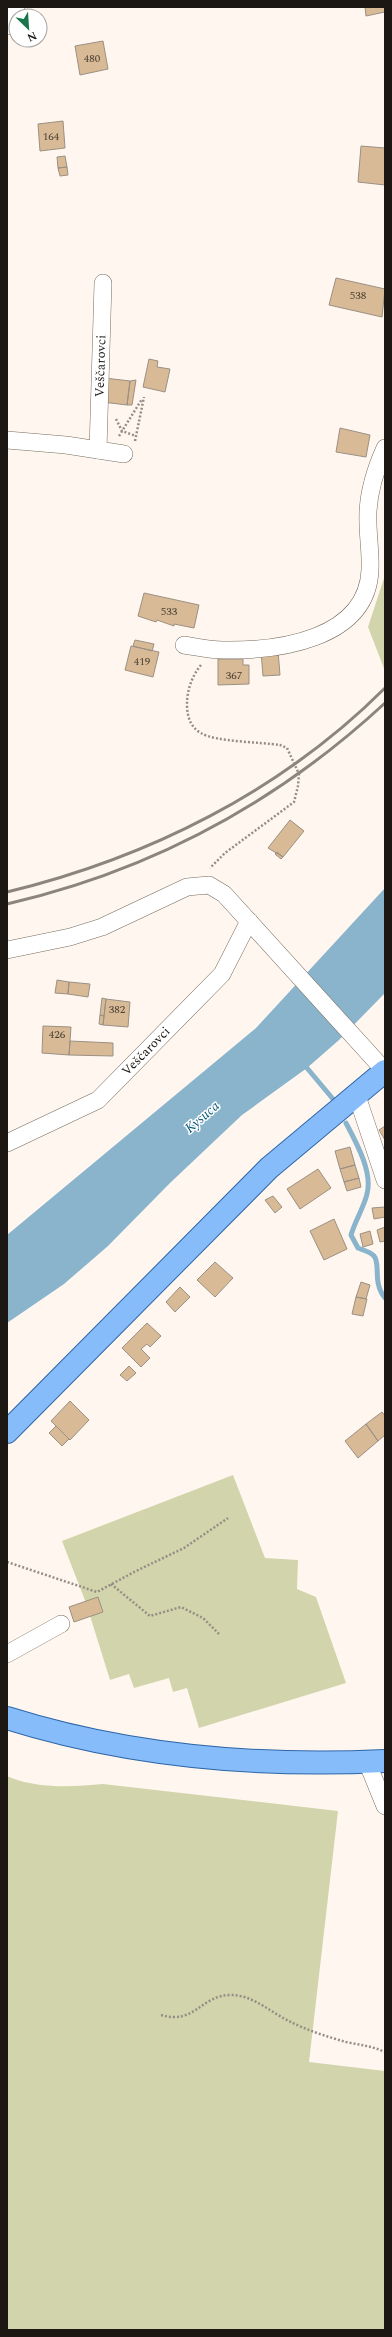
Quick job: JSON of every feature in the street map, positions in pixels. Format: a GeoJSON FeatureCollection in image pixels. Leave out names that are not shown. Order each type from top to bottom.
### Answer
{"type":"FeatureCollection","features":[{"type":"Feature","properties":{"kind":"main road"},"geometry":{"type":"LineString","coordinates":[[7,1432],[269,1168],[357,1096],[385,1071]]}},
{"type":"Feature","properties":{"kind":"main road"},"geometry":{"type":"LineString","coordinates":[[7,1718],[85,1739],[200,1757],[320,1762],[376,1762]]}},
{"type":"Feature","properties":{"kind":"street"},"geometry":{"type":"LineString","coordinates":[[7,10],[12,7]]}},
{"type":"Feature","properties":{"kind":"street"},"geometry":{"type":"LineString","coordinates":[[7,26],[16,7]]}},
{"type":"Feature","properties":{"kind":"street","name":"Veščarovci"},"geometry":{"type":"LineString","coordinates":[[103,283],[111,452]]}},
{"type":"Feature","properties":{"kind":"street"},"geometry":{"type":"LineString","coordinates":[[7,440],[66,444],[111,452]]}},
{"type":"Feature","properties":{"kind":"street"},"geometry":{"type":"LineString","coordinates":[[184,645],[217,650],[293,645],[317,636],[343,622],[357,608],[367,592],[370,571],[368,512],[372,484],[385,448]]}},
{"type":"Feature","properties":{"kind":"street"},"geometry":{"type":"LineString","coordinates":[[7,950],[70,937],[102,927],[188,887],[209,885],[224,894],[385,1071]]}},
{"type":"Feature","properties":{"kind":"street","name":"Veščarovci"},"geometry":{"type":"LineString","coordinates":[[7,1143],[98,1100],[222,974],[249,921]]}},
{"type":"Feature","properties":{"kind":"street"},"geometry":{"type":"LineString","coordinates":[[357,1096],[385,1180]]}},
{"type":"Feature","properties":{"kind":"street"},"geometry":{"type":"LineString","coordinates":[[7,1654],[61,1624]]}},
{"type":"Feature","properties":{"kind":"street"},"geometry":{"type":"LineString","coordinates":[[376,1762],[385,1806]]}},
{"type":"Feature","properties":{"kind":"path"},"geometry":{"type":"LineString","coordinates":[[144,397],[133,453],[111,452],[144,397]]}},
{"type":"Feature","properties":{"kind":"path"},"geometry":{"type":"LineString","coordinates":[[200,886],[206,873],[213,864],[294,802],[299,774],[287,748],[280,745],[228,740],[201,734],[192,726],[187,715],[190,686],[196,671],[217,650]]}},
{"type":"Feature","properties":{"kind":"path"},"geometry":{"type":"LineString","coordinates":[[7,1562],[97,1592],[184,1548],[228,1518]]}},
{"type":"Feature","properties":{"kind":"path"},"geometry":{"type":"LineString","coordinates":[[111,1584],[150,1616],[181,1607],[203,1618],[219,1634]]}},
{"type":"Feature","properties":{"kind":"path"},"geometry":{"type":"LineString","coordinates":[[161,2015],[170,2018],[191,2014],[213,1998],[230,1995],[244,1997],[290,2022],[346,2042],[375,2047],[385,2052]]}},
{"type":"Feature","properties":{"kind":"green space"},"geometry":{"type":"Polygon","coordinates":[[[385,575],[385,671],[368,627],[385,575]]]}},
{"type":"Feature","properties":{"kind":"green space"},"geometry":{"type":"Polygon","coordinates":[[[233,1475],[265,1558],[298,1560],[297,1589],[316,1597],[346,1683],[199,1728],[187,1688],[173,1692],[169,1678],[134,1688],[129,1674],[110,1680],[86,1603],[62,1541],[233,1475]]]}},
{"type":"Feature","properties":{"kind":"green space"},"geometry":{"type":"Polygon","coordinates":[[[7,1776],[42,1785],[79,1786],[103,1784],[338,1811],[309,2062],[385,2071],[385,2330],[7,2330],[7,1776]]]}},
{"type":"Feature","properties":{"kind":"water","name":"Kysuca"},"geometry":{"type":"Polygon","coordinates":[[[385,888],[385,993],[339,1040],[307,1068],[242,1115],[170,1183],[108,1246],[64,1284],[7,1323],[7,1235],[256,1028],[385,888]]]}},
{"type":"Feature","properties":{"kind":"building"},"geometry":{"type":"Polygon","coordinates":[[[365,7],[385,7],[385,12],[366,16],[365,7]]]}},
{"type":"Feature","properties":{"kind":"building"},"geometry":{"type":"Polygon","coordinates":[[[103,41],[108,69],[80,75],[75,46],[103,41]]]}},
{"type":"Feature","properties":{"kind":"building"},"geometry":{"type":"Polygon","coordinates":[[[63,121],[65,148],[40,151],[38,124],[63,121]]]}},
{"type":"Feature","properties":{"kind":"building"},"geometry":{"type":"Polygon","coordinates":[[[361,146],[385,148],[385,185],[358,182],[361,146]]]}},
{"type":"Feature","properties":{"kind":"building"},"geometry":{"type":"Polygon","coordinates":[[[65,156],[67,167],[58,168],[57,157],[65,156]]]}},
{"type":"Feature","properties":{"kind":"building"},"geometry":{"type":"Polygon","coordinates":[[[67,167],[68,175],[60,176],[58,168],[67,167]]]}},
{"type":"Feature","properties":{"kind":"building"},"geometry":{"type":"Polygon","coordinates":[[[336,278],[385,289],[382,317],[329,305],[336,278]]]}},
{"type":"Feature","properties":{"kind":"building"},"geometry":{"type":"Polygon","coordinates":[[[149,359],[158,361],[157,367],[170,369],[165,392],[143,387],[149,359]]]}},
{"type":"Feature","properties":{"kind":"building"},"geometry":{"type":"Polygon","coordinates":[[[105,378],[130,381],[127,405],[102,402],[105,378]]]}},
{"type":"Feature","properties":{"kind":"building"},"geometry":{"type":"Polygon","coordinates":[[[136,380],[132,405],[127,405],[130,381],[136,380]]]}},
{"type":"Feature","properties":{"kind":"building"},"geometry":{"type":"Polygon","coordinates":[[[340,428],[370,435],[366,457],[336,452],[340,428]]]}},
{"type":"Feature","properties":{"kind":"building"},"geometry":{"type":"Polygon","coordinates":[[[144,593],[199,605],[194,628],[174,624],[174,626],[157,620],[156,622],[138,616],[144,593]]]}},
{"type":"Feature","properties":{"kind":"building"},"geometry":{"type":"Polygon","coordinates":[[[135,640],[154,644],[152,651],[133,646],[135,640]]]}},
{"type":"Feature","properties":{"kind":"building"},"geometry":{"type":"Polygon","coordinates":[[[131,646],[159,652],[153,677],[125,670],[131,646]]]}},
{"type":"Feature","properties":{"kind":"building"},"geometry":{"type":"Polygon","coordinates":[[[278,650],[280,675],[263,676],[261,651],[278,650]]]}},
{"type":"Feature","properties":{"kind":"building"},"geometry":{"type":"Polygon","coordinates":[[[218,659],[243,659],[243,665],[249,665],[249,684],[218,685],[218,659]]]}},
{"type":"Feature","properties":{"kind":"building"},"geometry":{"type":"Polygon","coordinates":[[[290,820],[304,831],[283,857],[268,848],[290,820]]]}},
{"type":"Feature","properties":{"kind":"building"},"geometry":{"type":"Polygon","coordinates":[[[277,852],[283,857],[281,859],[275,854],[277,852]]]}},
{"type":"Feature","properties":{"kind":"building"},"geometry":{"type":"Polygon","coordinates":[[[57,980],[69,982],[68,994],[55,993],[57,980]]]}},
{"type":"Feature","properties":{"kind":"building"},"geometry":{"type":"Polygon","coordinates":[[[69,982],[90,984],[88,997],[68,994],[69,982]]]}},
{"type":"Feature","properties":{"kind":"building"},"geometry":{"type":"Polygon","coordinates":[[[102,998],[106,999],[104,1016],[100,1015],[102,998]]]}},
{"type":"Feature","properties":{"kind":"building"},"geometry":{"type":"Polygon","coordinates":[[[106,999],[130,1002],[128,1027],[103,1025],[106,999]]]}},
{"type":"Feature","properties":{"kind":"building"},"geometry":{"type":"Polygon","coordinates":[[[100,1015],[104,1016],[103,1025],[99,1024],[100,1015]]]}},
{"type":"Feature","properties":{"kind":"building"},"geometry":{"type":"Polygon","coordinates":[[[43,1026],[71,1027],[69,1055],[42,1053],[43,1026]]]}},
{"type":"Feature","properties":{"kind":"building"},"geometry":{"type":"Polygon","coordinates":[[[70,1041],[113,1043],[113,1056],[69,1055],[70,1041]]]}},
{"type":"Feature","properties":{"kind":"building"},"geometry":{"type":"Polygon","coordinates":[[[385,1126],[385,1140],[379,1130],[385,1126]]]}},
{"type":"Feature","properties":{"kind":"building"},"geometry":{"type":"Polygon","coordinates":[[[350,1147],[355,1165],[340,1169],[335,1151],[350,1147]]]}},
{"type":"Feature","properties":{"kind":"building"},"geometry":{"type":"Polygon","coordinates":[[[355,1165],[359,1178],[344,1182],[340,1169],[355,1165]]]}},
{"type":"Feature","properties":{"kind":"building"},"geometry":{"type":"Polygon","coordinates":[[[318,1169],[331,1188],[300,1209],[287,1189],[318,1169]]]}},
{"type":"Feature","properties":{"kind":"building"},"geometry":{"type":"Polygon","coordinates":[[[359,1178],[361,1187],[347,1191],[344,1182],[359,1178]]]}},
{"type":"Feature","properties":{"kind":"building"},"geometry":{"type":"Polygon","coordinates":[[[273,1196],[282,1207],[275,1213],[265,1200],[273,1196]]]}},
{"type":"Feature","properties":{"kind":"building"},"geometry":{"type":"Polygon","coordinates":[[[385,1207],[385,1217],[374,1219],[372,1208],[385,1207]]]}},
{"type":"Feature","properties":{"kind":"building"},"geometry":{"type":"Polygon","coordinates":[[[334,1219],[347,1249],[324,1260],[310,1231],[334,1219]]]}},
{"type":"Feature","properties":{"kind":"building"},"geometry":{"type":"Polygon","coordinates":[[[385,1227],[385,1241],[380,1242],[377,1230],[385,1227]]]}},
{"type":"Feature","properties":{"kind":"building"},"geometry":{"type":"Polygon","coordinates":[[[370,1231],[373,1244],[363,1247],[360,1234],[370,1231]]]}},
{"type":"Feature","properties":{"kind":"building"},"geometry":{"type":"Polygon","coordinates":[[[215,1262],[233,1278],[215,1297],[197,1280],[215,1262]]]}},
{"type":"Feature","properties":{"kind":"building"},"geometry":{"type":"Polygon","coordinates":[[[361,1282],[370,1285],[366,1299],[356,1297],[361,1282]]]}},
{"type":"Feature","properties":{"kind":"building"},"geometry":{"type":"Polygon","coordinates":[[[180,1287],[190,1297],[175,1312],[166,1302],[180,1287]]]}},
{"type":"Feature","properties":{"kind":"building"},"geometry":{"type":"Polygon","coordinates":[[[356,1297],[367,1299],[363,1316],[352,1314],[356,1297]]]}},
{"type":"Feature","properties":{"kind":"building"},"geometry":{"type":"Polygon","coordinates":[[[147,1323],[161,1336],[150,1347],[147,1344],[141,1349],[150,1358],[141,1367],[122,1348],[147,1323]]]}},
{"type":"Feature","properties":{"kind":"building"},"geometry":{"type":"Polygon","coordinates":[[[129,1366],[136,1373],[127,1381],[120,1375],[129,1366]]]}},
{"type":"Feature","properties":{"kind":"building"},"geometry":{"type":"Polygon","coordinates":[[[70,1401],[89,1420],[70,1440],[51,1421],[70,1401]]]}},
{"type":"Feature","properties":{"kind":"building"},"geometry":{"type":"Polygon","coordinates":[[[382,1412],[385,1416],[385,1435],[378,1441],[366,1424],[382,1412]]]}},
{"type":"Feature","properties":{"kind":"building"},"geometry":{"type":"Polygon","coordinates":[[[366,1424],[378,1441],[358,1458],[345,1441],[366,1424]]]}},
{"type":"Feature","properties":{"kind":"building"},"geometry":{"type":"Polygon","coordinates":[[[56,1426],[69,1439],[62,1446],[49,1433],[56,1426]]]}},
{"type":"Feature","properties":{"kind":"building"},"geometry":{"type":"Polygon","coordinates":[[[98,1597],[103,1612],[74,1622],[69,1607],[98,1597]]]}},
{"type":"Feature","properties":{"kind":"waterway"},"geometry":{"type":"LineString","coordinates":[[302,1064],[333,1099]]}},
{"type":"Feature","properties":{"kind":"waterway"},"geometry":{"type":"LineString","coordinates":[[346,1123],[362,1157],[368,1176],[366,1199],[351,1235],[358,1248],[371,1253],[376,1259],[379,1286],[385,1298]]}},
{"type":"Feature","properties":{"kind":"railway"},"geometry":{"type":"LineString","coordinates":[[7,892],[60,878],[111,860],[161,840],[210,816],[257,789],[302,759],[345,725],[385,688]]}},
{"type":"Feature","properties":{"kind":"railway"},"geometry":{"type":"LineString","coordinates":[[7,904],[60,890],[111,873],[161,852],[209,829],[256,802],[300,772],[344,739],[385,703]]}}]}
